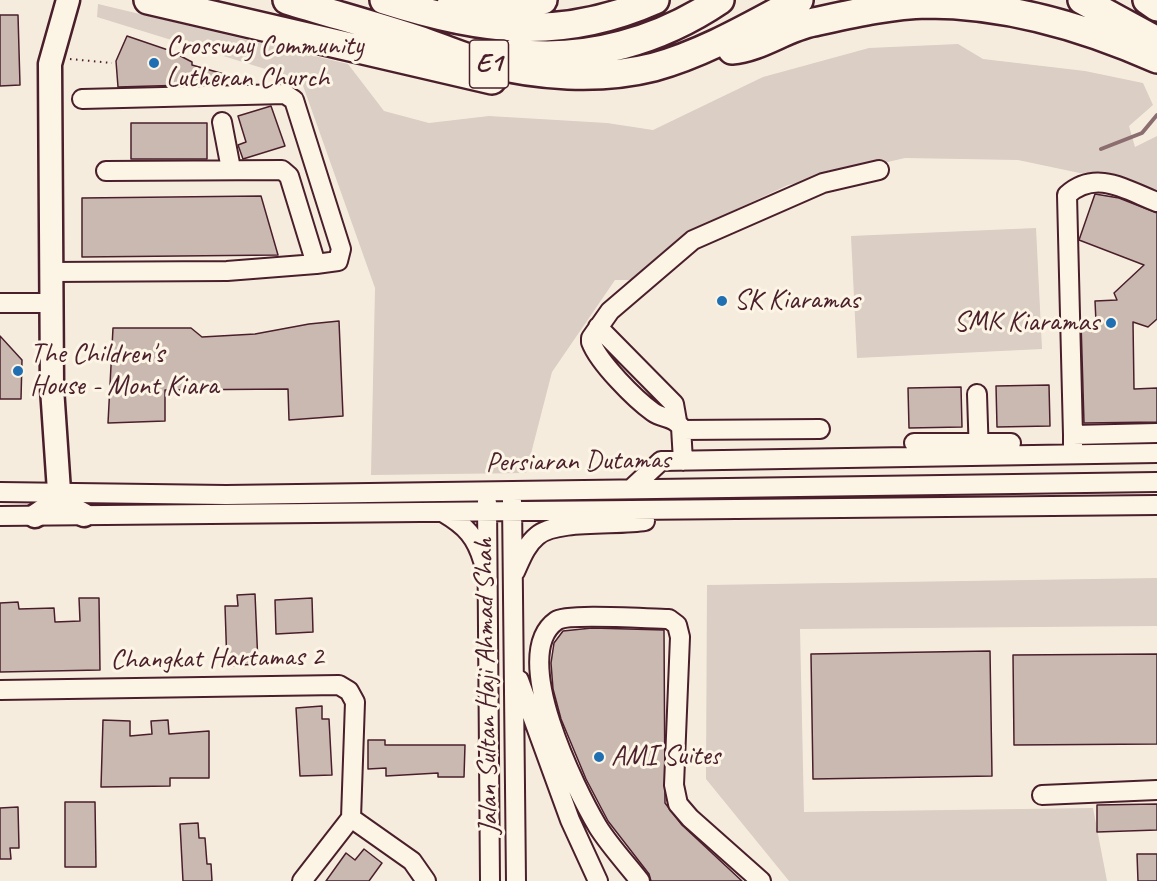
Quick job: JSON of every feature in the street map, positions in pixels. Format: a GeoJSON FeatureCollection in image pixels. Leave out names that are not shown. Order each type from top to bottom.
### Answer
{"type":"FeatureCollection","features":[{"type":"Feature","properties":{"kind":"highway"},"geometry":{"type":"LineString","coordinates":[[148,0],[472,78],[526,85],[559,74]]}},
{"type":"Feature","properties":{"kind":"highway","name":"E1"},"geometry":{"type":"LineString","coordinates":[[286,0],[422,41],[481,62],[525,71],[559,74],[618,74],[654,67],[692,54]]}},
{"type":"Feature","properties":{"kind":"highway"},"geometry":{"type":"LineString","coordinates":[[384,0],[422,12],[486,26],[532,28],[586,23],[628,12],[655,0]]}},
{"type":"Feature","properties":{"kind":"highway"},"geometry":{"type":"LineString","coordinates":[[422,12],[458,6],[493,7],[543,0]]}},
{"type":"Feature","properties":{"kind":"highway"},"geometry":{"type":"LineString","coordinates":[[422,41],[531,55],[586,52],[623,45],[660,34],[720,0]]}},
{"type":"Feature","properties":{"kind":"highway"},"geometry":{"type":"LineString","coordinates":[[692,54],[799,0]]}},
{"type":"Feature","properties":{"kind":"highway"},"geometry":{"type":"LineString","coordinates":[[1082,0],[1157,41]]}},
{"type":"Feature","properties":{"kind":"highway"},"geometry":{"type":"LineString","coordinates":[[1147,0],[1157,7]]}},
{"type":"Feature","properties":{"kind":"highway"},"geometry":{"type":"LineString","coordinates":[[692,54],[737,50],[809,23],[876,9],[927,4],[991,9],[1057,23],[1157,59]]}},
{"type":"Feature","properties":{"kind":"main road"},"geometry":{"type":"LineString","coordinates":[[35,516],[54,503],[59,491],[52,388],[51,303],[56,272],[50,64],[66,7]]}},
{"type":"Feature","properties":{"kind":"main road"},"geometry":{"type":"LineString","coordinates":[[59,491],[73,509],[84,514]]}},
{"type":"Feature","properties":{"kind":"street"},"geometry":{"type":"LineString","coordinates":[[1133,0],[1157,12]]}},
{"type":"Feature","properties":{"kind":"street"},"geometry":{"type":"LineString","coordinates":[[56,272],[226,271],[316,264],[338,261],[341,249],[294,100],[285,94],[82,99]]}},
{"type":"Feature","properties":{"kind":"street"},"geometry":{"type":"LineString","coordinates":[[222,122],[231,169]]}},
{"type":"Feature","properties":{"kind":"street"},"geometry":{"type":"LineString","coordinates":[[106,171],[282,170],[290,176],[316,264]]}},
{"type":"Feature","properties":{"kind":"street"},"geometry":{"type":"LineString","coordinates":[[683,461],[674,404],[598,327],[610,311],[693,240],[823,183],[879,170]]}},
{"type":"Feature","properties":{"kind":"street"},"geometry":{"type":"LineString","coordinates":[[1073,444],[1067,195],[1082,184],[1100,181],[1157,202]]}},
{"type":"Feature","properties":{"kind":"street"},"geometry":{"type":"LineString","coordinates":[[0,303],[51,303]]}},
{"type":"Feature","properties":{"kind":"street"},"geometry":{"type":"LineString","coordinates":[[977,394],[979,450]]}},
{"type":"Feature","properties":{"kind":"street"},"geometry":{"type":"LineString","coordinates":[[679,426],[820,429]]}},
{"type":"Feature","properties":{"kind":"street"},"geometry":{"type":"LineString","coordinates":[[632,488],[661,461],[979,450],[1073,444],[1157,433]]}},
{"type":"Feature","properties":{"kind":"street"},"geometry":{"type":"LineString","coordinates":[[914,443],[979,450]]}},
{"type":"Feature","properties":{"kind":"street"},"geometry":{"type":"LineString","coordinates":[[1073,444],[1157,453]]}},
{"type":"Feature","properties":{"kind":"street","name":"Persiaran Dutamas"},"geometry":{"type":"LineString","coordinates":[[0,492],[226,495],[1157,482]]}},
{"type":"Feature","properties":{"kind":"street","name":"Jalan Sultan Haji Ahmad Shah"},"geometry":{"type":"LineString","coordinates":[[512,490],[516,881]]}},
{"type":"Feature","properties":{"kind":"street","name":"Jalan Sultan Haji Ahmad Shah"},"geometry":{"type":"LineString","coordinates":[[487,491],[490,881]]}},
{"type":"Feature","properties":{"kind":"street","name":"Persiaran Dutamas"},"geometry":{"type":"LineString","coordinates":[[0,516],[84,514],[235,516],[1157,505]]}},
{"type":"Feature","properties":{"kind":"street"},"geometry":{"type":"LineString","coordinates":[[513,575],[526,548],[539,534],[578,525],[641,522],[702,509]]}},
{"type":"Feature","properties":{"kind":"street"},"geometry":{"type":"LineString","coordinates":[[441,512],[464,524],[477,541],[488,575]]}},
{"type":"Feature","properties":{"kind":"street"},"geometry":{"type":"LineString","coordinates":[[547,737],[539,686],[541,653],[546,631],[557,619],[669,619],[677,625],[680,637],[674,785],[678,804],[690,818],[762,881]]}},
{"type":"Feature","properties":{"kind":"street"},"geometry":{"type":"LineString","coordinates":[[514,664],[557,764],[570,820],[602,880]]}},
{"type":"Feature","properties":{"kind":"street","name":"Changkat Hartamas 2"},"geometry":{"type":"LineString","coordinates":[[0,690],[339,685],[348,691],[354,702],[351,818]]}},
{"type":"Feature","properties":{"kind":"street"},"geometry":{"type":"LineString","coordinates":[[515,744],[526,743],[557,764],[599,828],[640,881]]}},
{"type":"Feature","properties":{"kind":"street"},"geometry":{"type":"LineString","coordinates":[[1042,795],[1157,790]]}},
{"type":"Feature","properties":{"kind":"street"},"geometry":{"type":"LineString","coordinates":[[302,881],[351,818],[412,861],[426,881]]}},
{"type":"Feature","properties":{"kind":"path"},"geometry":{"type":"LineString","coordinates":[[68,59],[112,63]]}},
{"type":"Feature","properties":{"kind":"shaded area"},"geometry":{"type":"Polygon","coordinates":[[[98,4],[348,64],[384,111],[429,123],[489,116],[607,123],[653,130],[763,77],[869,48],[958,44],[983,59],[1085,71],[1143,83],[1153,105],[1129,126],[1135,147],[1157,136],[1157,196],[1127,183],[1018,160],[905,158],[788,185],[684,234],[633,280],[615,280],[552,372],[526,473],[371,475],[375,288],[301,80],[97,17],[98,4]]]}},
{"type":"Feature","properties":{"kind":"shaded area"},"geometry":{"type":"Polygon","coordinates":[[[1036,228],[1042,349],[857,358],[851,236],[1036,228]]]}},
{"type":"Feature","properties":{"kind":"shaded area"},"geometry":{"type":"Polygon","coordinates":[[[1157,578],[1157,626],[800,629],[804,812],[1093,808],[1107,881],[789,881],[706,779],[707,585],[1157,578]]]}},
{"type":"Feature","properties":{"kind":"building"},"geometry":{"type":"Polygon","coordinates":[[[0,15],[18,15],[20,85],[0,86],[0,15]]]}},
{"type":"Feature","properties":{"kind":"building","name":"Crossway Community Lutheran Church"},"geometry":{"type":"Polygon","coordinates":[[[127,36],[171,51],[192,62],[192,65],[224,74],[222,84],[118,87],[116,61],[127,36]]]}},
{"type":"Feature","properties":{"kind":"building"},"geometry":{"type":"Polygon","coordinates":[[[271,106],[285,146],[243,159],[238,145],[246,142],[238,116],[271,106]]]}},
{"type":"Feature","properties":{"kind":"building"},"geometry":{"type":"Polygon","coordinates":[[[131,123],[207,123],[207,159],[131,159],[131,123]]]}},
{"type":"Feature","properties":{"kind":"building"},"geometry":{"type":"Polygon","coordinates":[[[1095,194],[1119,198],[1157,213],[1157,319],[1148,327],[1133,322],[1134,389],[1157,388],[1157,422],[1084,423],[1081,322],[1096,322],[1095,301],[1117,300],[1114,293],[1144,265],[1079,240],[1095,194]]]}},
{"type":"Feature","properties":{"kind":"building"},"geometry":{"type":"Polygon","coordinates":[[[261,196],[278,255],[82,257],[82,198],[261,196]]]}},
{"type":"Feature","properties":{"kind":"building"},"geometry":{"type":"Polygon","coordinates":[[[339,321],[343,416],[289,420],[288,389],[165,390],[165,421],[108,423],[113,328],[191,328],[202,337],[255,334],[339,321]]]}},
{"type":"Feature","properties":{"kind":"building"},"geometry":{"type":"Polygon","coordinates":[[[0,336],[22,360],[21,399],[0,399],[0,336]]]}},
{"type":"Feature","properties":{"kind":"building"},"geometry":{"type":"Polygon","coordinates":[[[1049,385],[1050,426],[997,427],[996,386],[1049,385]]]}},
{"type":"Feature","properties":{"kind":"building"},"geometry":{"type":"Polygon","coordinates":[[[961,387],[962,427],[909,428],[908,388],[961,387]]]}},
{"type":"Feature","properties":{"kind":"building"},"geometry":{"type":"Polygon","coordinates":[[[255,594],[258,664],[227,666],[225,606],[238,606],[237,595],[255,594]]]}},
{"type":"Feature","properties":{"kind":"building"},"geometry":{"type":"Polygon","coordinates":[[[79,598],[99,598],[100,670],[0,672],[0,603],[18,602],[19,609],[54,608],[55,622],[80,621],[79,598]]]}},
{"type":"Feature","properties":{"kind":"building"},"geometry":{"type":"Polygon","coordinates":[[[312,598],[313,632],[276,634],[275,600],[312,598]]]}},
{"type":"Feature","properties":{"kind":"building"},"geometry":{"type":"Polygon","coordinates":[[[592,628],[664,630],[665,803],[682,825],[742,881],[651,881],[649,874],[608,821],[586,779],[561,719],[553,689],[551,663],[554,643],[563,631],[592,628]]]}},
{"type":"Feature","properties":{"kind":"building"},"geometry":{"type":"Polygon","coordinates":[[[990,651],[992,776],[813,779],[811,654],[990,651]]]}},
{"type":"Feature","properties":{"kind":"building"},"geometry":{"type":"Polygon","coordinates":[[[1157,654],[1157,744],[1014,745],[1013,655],[1157,654]]]}},
{"type":"Feature","properties":{"kind":"building"},"geometry":{"type":"Polygon","coordinates":[[[322,706],[322,719],[329,719],[332,775],[300,776],[296,708],[322,706]]]}},
{"type":"Feature","properties":{"kind":"building"},"geometry":{"type":"Polygon","coordinates":[[[103,720],[130,721],[130,736],[152,734],[151,721],[168,720],[169,734],[209,731],[209,778],[170,778],[170,786],[101,787],[103,720]]]}},
{"type":"Feature","properties":{"kind":"building"},"geometry":{"type":"Polygon","coordinates":[[[368,740],[385,740],[385,745],[465,745],[464,777],[438,777],[438,773],[386,776],[386,768],[368,769],[368,740]]]}},
{"type":"Feature","properties":{"kind":"building"},"geometry":{"type":"Polygon","coordinates":[[[65,802],[95,802],[96,867],[65,867],[65,802]]]}},
{"type":"Feature","properties":{"kind":"building"},"geometry":{"type":"Polygon","coordinates":[[[1157,804],[1157,830],[1097,832],[1097,805],[1157,804]]]}},
{"type":"Feature","properties":{"kind":"building"},"geometry":{"type":"Polygon","coordinates":[[[18,807],[19,848],[10,848],[11,859],[0,859],[0,808],[18,807]]]}},
{"type":"Feature","properties":{"kind":"building"},"geometry":{"type":"Polygon","coordinates":[[[198,823],[199,838],[205,838],[207,864],[211,864],[212,881],[183,881],[180,824],[198,823]]]}},
{"type":"Feature","properties":{"kind":"building"},"geometry":{"type":"Polygon","coordinates":[[[364,849],[382,863],[369,881],[326,881],[346,853],[355,860],[364,849]]]}},
{"type":"Feature","properties":{"kind":"building"},"geometry":{"type":"Polygon","coordinates":[[[1137,854],[1157,854],[1157,881],[1138,881],[1137,854]]]}},
{"type":"Feature","properties":{"kind":"waterway"},"geometry":{"type":"LineString","coordinates":[[1101,149],[1142,133],[1157,115]]}},
{"type":"Feature","properties":{"kind":"place","name":"Crossway Community Lutheran Church"},"geometry":{"type":"Point","coordinates":[154,63]}},
{"type":"Feature","properties":{"kind":"place","name":"SK Kiaramas"},"geometry":{"type":"Point","coordinates":[722,301]}},
{"type":"Feature","properties":{"kind":"place","name":"SMK Kiaramas"},"geometry":{"type":"Point","coordinates":[1111,323]}},
{"type":"Feature","properties":{"kind":"place","name":"The Children's House - Mont Kiara"},"geometry":{"type":"Point","coordinates":[18,371]}},
{"type":"Feature","properties":{"kind":"place","name":"AMI Suites"},"geometry":{"type":"Point","coordinates":[599,757]}}]}
